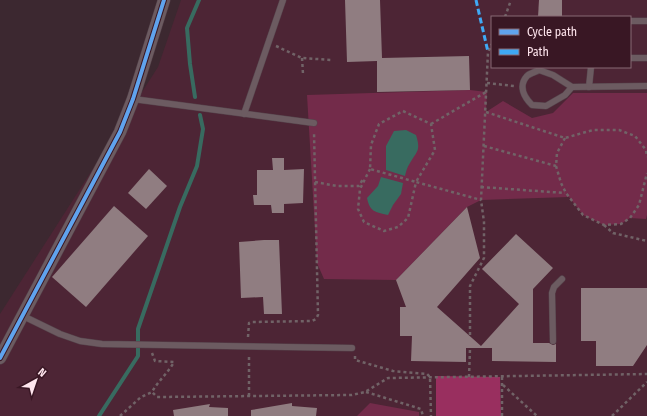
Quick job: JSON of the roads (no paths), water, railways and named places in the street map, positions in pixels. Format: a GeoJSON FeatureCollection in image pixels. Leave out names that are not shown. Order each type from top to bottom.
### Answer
{"type":"FeatureCollection","features":[{"type":"Feature","properties":{"kind":"street"},"geometry":{"type":"LineString","coordinates":[[0,358],[120,132],[133,99],[164,0]]}},
{"type":"Feature","properties":{"kind":"lane"},"geometry":{"type":"LineString","coordinates":[[244,114],[283,0]]}},
{"type":"Feature","properties":{"kind":"lane"},"geometry":{"type":"LineString","coordinates":[[631,21],[647,21]]}},
{"type":"Feature","properties":{"kind":"lane"},"geometry":{"type":"LineString","coordinates":[[631,58],[647,58]]}},
{"type":"Feature","properties":{"kind":"lane"},"geometry":{"type":"LineString","coordinates":[[589,87],[591,68]]}},
{"type":"Feature","properties":{"kind":"lane"},"geometry":{"type":"LineString","coordinates":[[572,87],[565,95],[546,106],[532,105],[524,96],[523,84],[528,75],[539,70],[553,75],[572,87],[647,86]]}},
{"type":"Feature","properties":{"kind":"lane"},"geometry":{"type":"LineString","coordinates":[[133,99],[314,123]]}},
{"type":"Feature","properties":{"kind":"lane"},"geometry":{"type":"LineString","coordinates":[[553,341],[552,293],[554,287],[562,279]]}},
{"type":"Feature","properties":{"kind":"lane"},"geometry":{"type":"LineString","coordinates":[[23,316],[60,334],[80,341],[132,345],[352,348]]}},
{"type":"Feature","properties":{"kind":"waterway"},"geometry":{"type":"LineString","coordinates":[[195,97],[187,28],[199,0]]}},
{"type":"Feature","properties":{"kind":"waterway"},"geometry":{"type":"LineString","coordinates":[[99,416],[138,356],[138,329],[180,207],[197,166],[203,129],[200,115]]}}]}
